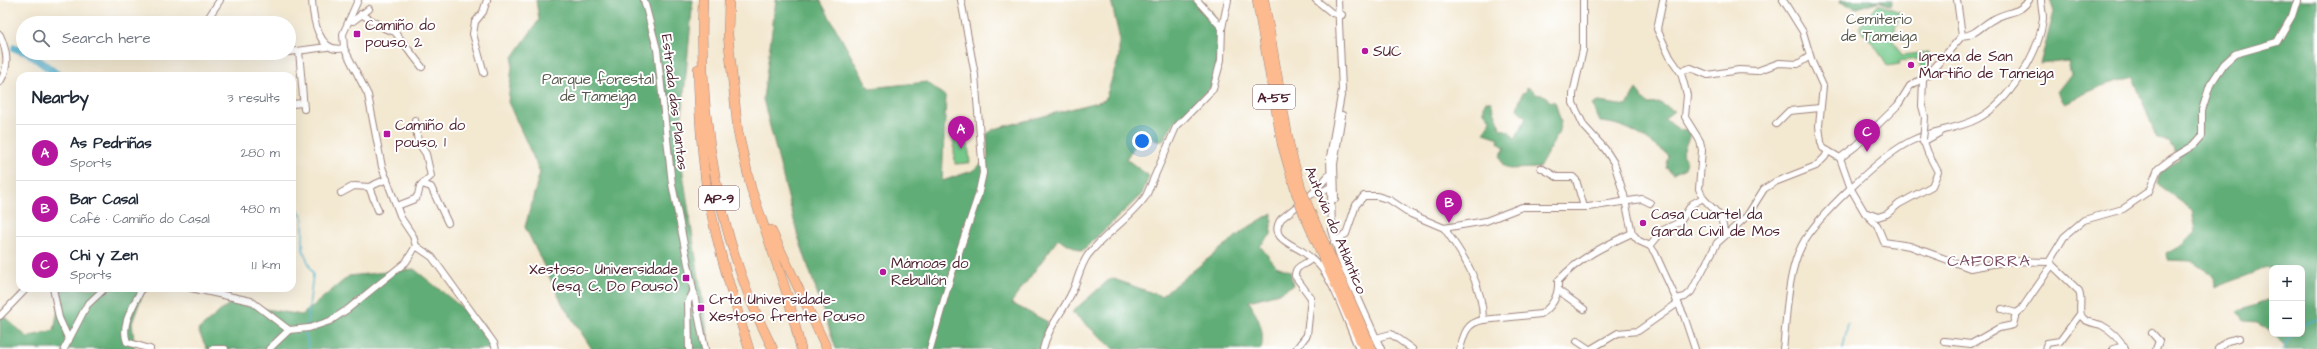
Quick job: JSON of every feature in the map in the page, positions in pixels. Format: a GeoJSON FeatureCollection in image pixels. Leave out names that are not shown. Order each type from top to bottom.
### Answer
{"type":"FeatureCollection","features":[{"type":"Feature","properties":{"kind":"highway","name":"AP-9"},"geometry":{"type":"LineString","coordinates":[[703,0],[701,38],[710,152],[720,205],[744,282],[773,349]]}},
{"type":"Feature","properties":{"kind":"highway","name":"AP-9"},"geometry":{"type":"LineString","coordinates":[[729,0],[728,35],[738,132],[751,188],[788,297],[801,349]]}},
{"type":"Feature","properties":{"kind":"highway","name":"Autovía do Atlántico"},"geometry":{"type":"LineString","coordinates":[[1257,0],[1282,144],[1298,190],[1361,349]]}},
{"type":"Feature","properties":{"kind":"highway","name":"Autovía do Atlántico"},"geometry":{"type":"LineString","coordinates":[[1264,0],[1298,190]]}},
{"type":"Feature","properties":{"kind":"highway"},"geometry":{"type":"LineString","coordinates":[[701,38],[698,68],[699,103],[707,189],[721,255],[749,349]]}},
{"type":"Feature","properties":{"kind":"highway","name":"AP-9"},"geometry":{"type":"LineString","coordinates":[[751,188],[827,349]]}},
{"type":"Feature","properties":{"kind":"highway","name":"Autovía do Atlántico"},"geometry":{"type":"LineString","coordinates":[[1307,213],[1372,349]]}},
{"type":"Feature","properties":{"kind":"highway"},"geometry":{"type":"LineString","coordinates":[[1333,290],[1344,304]]}},
{"type":"Feature","properties":{"kind":"street"},"geometry":{"type":"LineString","coordinates":[[210,16],[220,0]]}},
{"type":"Feature","properties":{"kind":"street"},"geometry":{"type":"LineString","coordinates":[[312,0],[317,27],[327,47]]}},
{"type":"Feature","properties":{"kind":"street"},"geometry":{"type":"LineString","coordinates":[[358,0],[343,37],[344,48],[370,101],[379,157],[401,218],[413,236],[416,246],[432,257],[494,343],[496,349]]}},
{"type":"Feature","properties":{"kind":"street"},"geometry":{"type":"LineString","coordinates":[[484,73],[474,34],[474,22],[483,12],[487,0]]}},
{"type":"Feature","properties":{"kind":"street","name":"Estrada das Plantas"},"geometry":{"type":"LineString","coordinates":[[644,0],[657,49],[672,184],[705,349]]}},
{"type":"Feature","properties":{"kind":"street"},"geometry":{"type":"LineString","coordinates":[[930,349],[950,279],[978,196],[983,173],[974,67],[961,0]]}},
{"type":"Feature","properties":{"kind":"street"},"geometry":{"type":"LineString","coordinates":[[1197,0],[1222,28]]}},
{"type":"Feature","properties":{"kind":"street"},"geometry":{"type":"LineString","coordinates":[[1043,349],[1050,328],[1070,296],[1088,255],[1106,235],[1141,203],[1146,196],[1176,127],[1213,89],[1221,60],[1222,28],[1228,0]]}},
{"type":"Feature","properties":{"kind":"street"},"geometry":{"type":"LineString","coordinates":[[1316,0],[1332,13],[1340,15]]}},
{"type":"Feature","properties":{"kind":"street"},"geometry":{"type":"LineString","coordinates":[[1336,241],[1334,164],[1342,116],[1346,77],[1338,0]]}},
{"type":"Feature","properties":{"kind":"street"},"geometry":{"type":"LineString","coordinates":[[1336,226],[1329,175],[1332,140],[1342,90],[1340,15],[1342,0]]}},
{"type":"Feature","properties":{"kind":"street"},"geometry":{"type":"LineString","coordinates":[[1583,0],[1583,50],[1573,94],[1573,103],[1584,126],[1605,149],[1614,163],[1626,203],[1632,233],[1639,241],[1650,246],[1677,300],[1695,349]]}},
{"type":"Feature","properties":{"kind":"street"},"geometry":{"type":"LineString","coordinates":[[1663,0],[1657,29],[1670,57],[1680,71],[1687,95],[1686,118],[1700,141],[1702,150],[1698,189],[1702,198],[1721,217],[1725,235]]}},
{"type":"Feature","properties":{"kind":"street"},"geometry":{"type":"LineString","coordinates":[[1782,0],[1802,32],[1810,56],[1823,86],[1820,108],[1820,136],[1823,148],[1840,158],[1851,189],[1866,213],[1877,225],[1884,242],[1910,246],[1970,268],[2010,261],[2051,264],[2082,297],[2080,314],[2060,341],[2047,343],[2045,349]]}},
{"type":"Feature","properties":{"kind":"street"},"geometry":{"type":"LineString","coordinates":[[1957,0],[1962,36]]}},
{"type":"Feature","properties":{"kind":"street"},"geometry":{"type":"LineString","coordinates":[[1840,158],[1856,146],[1898,105],[1910,86],[1923,79],[1940,63],[1962,36],[1975,32],[1993,19],[2017,12],[2030,0]]}},
{"type":"Feature","properties":{"kind":"street"},"geometry":{"type":"LineString","coordinates":[[1923,141],[1946,129],[1982,116],[1992,109],[2013,86],[2035,48],[2043,18],[2041,0]]}},
{"type":"Feature","properties":{"kind":"street"},"geometry":{"type":"LineString","coordinates":[[1944,341],[1971,344],[1977,343],[1999,328],[2013,325],[2016,313],[2021,310],[2051,264],[2064,237],[2084,220],[2123,209],[2149,191],[2158,169],[2194,145],[2202,136],[2202,110],[2213,80],[2224,64],[2235,54],[2277,42],[2292,16],[2297,0]]}},
{"type":"Feature","properties":{"kind":"street"},"geometry":{"type":"LineString","coordinates":[[350,20],[353,21],[361,14],[369,10]]}},
{"type":"Feature","properties":{"kind":"street"},"geometry":{"type":"LineString","coordinates":[[361,14],[386,29],[395,32],[422,67]]}},
{"type":"Feature","properties":{"kind":"street"},"geometry":{"type":"LineString","coordinates":[[0,35],[7,54],[5,71],[0,82]]}},
{"type":"Feature","properties":{"kind":"street"},"geometry":{"type":"LineString","coordinates":[[296,51],[327,47],[335,50],[344,48]]}},
{"type":"Feature","properties":{"kind":"street"},"geometry":{"type":"LineString","coordinates":[[296,105],[303,106],[299,51]]}},
{"type":"Feature","properties":{"kind":"street"},"geometry":{"type":"LineString","coordinates":[[1680,71],[1692,68],[1708,75],[1739,70],[1757,71],[1779,63],[1798,64],[1810,56]]}},
{"type":"Feature","properties":{"kind":"street"},"geometry":{"type":"LineString","coordinates":[[1866,213],[1878,217],[1888,214],[1899,204],[1932,186],[1938,172],[1923,141],[1925,117],[1922,106],[1923,79]]}},
{"type":"Feature","properties":{"kind":"street"},"geometry":{"type":"LineString","coordinates":[[1776,124],[1789,111],[1820,108]]}},
{"type":"Feature","properties":{"kind":"street"},"geometry":{"type":"LineString","coordinates":[[1342,116],[1335,139],[1330,187],[1330,199],[1336,241],[1344,266],[1381,349]]}},
{"type":"Feature","properties":{"kind":"street"},"geometry":{"type":"LineString","coordinates":[[397,206],[415,199],[422,184],[431,176],[426,154],[418,142],[415,120]]}},
{"type":"Feature","properties":{"kind":"street"},"geometry":{"type":"LineString","coordinates":[[1783,349],[1793,267],[1798,254],[1817,223],[1871,171],[1909,142],[1931,132],[1946,129]]}},
{"type":"Feature","properties":{"kind":"street"},"geometry":{"type":"LineString","coordinates":[[1577,341],[1590,349],[1618,333],[1642,329],[1677,300],[1685,297],[1691,292],[1717,243],[1725,235],[1737,227],[1747,216],[1764,189],[1775,182],[1816,166],[1825,157],[1828,151]]}},
{"type":"Feature","properties":{"kind":"street"},"geometry":{"type":"LineString","coordinates":[[1541,168],[1557,177],[1573,177],[1576,180],[1584,207]]}},
{"type":"Feature","properties":{"kind":"street"},"geometry":{"type":"LineString","coordinates":[[1316,193],[1329,175]]}},
{"type":"Feature","properties":{"kind":"street"},"geometry":{"type":"LineString","coordinates":[[341,193],[354,186],[369,187],[387,179]]}},
{"type":"Feature","properties":{"kind":"street"},"geometry":{"type":"LineString","coordinates":[[422,184],[431,187],[448,223]]}},
{"type":"Feature","properties":{"kind":"street"},"geometry":{"type":"LineString","coordinates":[[1322,185],[1330,187]]}},
{"type":"Feature","properties":{"kind":"street"},"geometry":{"type":"LineString","coordinates":[[369,187],[378,210]]}},
{"type":"Feature","properties":{"kind":"street"},"geometry":{"type":"LineString","coordinates":[[1330,187],[1316,193],[1284,215],[1277,228],[1283,241],[1308,260],[1319,266],[1351,326]]}},
{"type":"Feature","properties":{"kind":"street"},"geometry":{"type":"LineString","coordinates":[[1316,193],[1327,194],[1330,199]]}},
{"type":"Feature","properties":{"kind":"street"},"geometry":{"type":"LineString","coordinates":[[1336,241],[1346,234],[1356,205],[1364,196],[1377,196],[1390,200],[1411,214],[1444,228],[1486,221],[1522,207],[1584,207],[1626,203],[1642,199],[1650,203]]}},
{"type":"Feature","properties":{"kind":"street"},"geometry":{"type":"LineString","coordinates":[[1650,246],[1663,230],[1680,222],[1692,204],[1702,198]]}},
{"type":"Feature","properties":{"kind":"street"},"geometry":{"type":"LineString","coordinates":[[1444,228],[1471,268],[1483,307],[1483,320]]}},
{"type":"Feature","properties":{"kind":"street"},"geometry":{"type":"LineString","coordinates":[[1460,349],[1465,331],[1475,323],[1483,320],[1541,314],[1548,309],[1559,291],[1558,281],[1584,256],[1632,233]]}},
{"type":"Feature","properties":{"kind":"street"},"geometry":{"type":"LineString","coordinates":[[269,349],[289,330],[309,328],[330,321],[348,309],[406,262],[416,246]]}},
{"type":"Feature","properties":{"kind":"street"},"geometry":{"type":"LineString","coordinates":[[1296,349],[1307,335],[1311,298],[1295,276],[1295,272],[1300,265],[1308,260]]}},
{"type":"Feature","properties":{"kind":"street"},"geometry":{"type":"LineString","coordinates":[[1559,291],[1584,309]]}},
{"type":"Feature","properties":{"kind":"street"},"geometry":{"type":"LineString","coordinates":[[0,316],[23,292]]}},
{"type":"Feature","properties":{"kind":"street"},"geometry":{"type":"LineString","coordinates":[[55,292],[59,318],[69,340]]}},
{"type":"Feature","properties":{"kind":"street"},"geometry":{"type":"LineString","coordinates":[[64,349],[87,305],[101,292]]}},
{"type":"Feature","properties":{"kind":"street"},"geometry":{"type":"LineString","coordinates":[[140,292],[126,319],[123,333],[126,342],[150,349]]}},
{"type":"Feature","properties":{"kind":"street"},"geometry":{"type":"LineString","coordinates":[[209,292],[251,301],[289,330]]}},
{"type":"Feature","properties":{"kind":"street"},"geometry":{"type":"LineString","coordinates":[[689,349],[688,302],[693,292]]}},
{"type":"Feature","properties":{"kind":"street"},"geometry":{"type":"LineString","coordinates":[[2002,309],[2016,313]]}},
{"type":"Feature","properties":{"kind":"street"},"geometry":{"type":"LineString","coordinates":[[2080,314],[2083,318],[2106,328],[2118,338],[2126,348]]}},
{"type":"Feature","properties":{"kind":"street"},"geometry":{"type":"LineString","coordinates":[[2152,333],[2159,341],[2156,349]]}},
{"type":"Feature","properties":{"kind":"street"},"geometry":{"type":"LineString","coordinates":[[1376,338],[1392,334],[1412,349]]}},
{"type":"Feature","properties":{"kind":"street"},"geometry":{"type":"LineString","coordinates":[[2218,349],[2227,341],[2240,338]]}},
{"type":"Feature","properties":{"kind":"street"},"geometry":{"type":"LineString","coordinates":[[2113,349],[2126,348]]}},
{"type":"Feature","properties":{"kind":"street"},"geometry":{"type":"LineString","coordinates":[[213,349],[225,349]]}},
{"type":"Feature","properties":{"kind":"green space","name":"Parque forestal de Tameiga"},"geometry":{"type":"Polygon","coordinates":[[[536,0],[693,0],[679,147],[710,349],[592,349],[563,305],[525,227],[540,172],[508,102],[513,57],[539,20],[536,0]]]}},
{"type":"Feature","properties":{"kind":"green space"},"geometry":{"type":"Polygon","coordinates":[[[776,0],[820,0],[869,88],[927,82],[946,97],[942,181],[972,171],[988,159],[987,134],[994,129],[1105,100],[1119,57],[1119,36],[1111,0],[1201,0],[1202,12],[1212,12],[1220,30],[1218,61],[1211,87],[1173,124],[1163,141],[1141,136],[1126,159],[1149,176],[1142,194],[1082,251],[1058,239],[1011,303],[1048,322],[1040,349],[836,349],[798,236],[763,99],[776,0]]]}},
{"type":"Feature","properties":{"kind":"green space"},"geometry":{"type":"Polygon","coordinates":[[[1840,0],[1892,0],[1890,6],[1879,1],[1857,8],[1840,2],[1840,0]]]}},
{"type":"Feature","properties":{"kind":"green space"},"geometry":{"type":"Polygon","coordinates":[[[2050,0],[2317,0],[2317,349],[2285,349],[2285,346],[2276,337],[2305,337],[2305,265],[2269,265],[2269,268],[2267,267],[2215,288],[2214,276],[2191,261],[2168,260],[2167,253],[2183,244],[2196,231],[2192,210],[2157,184],[2161,172],[2180,159],[2169,141],[2157,139],[2133,77],[2102,86],[2064,103],[2057,92],[2071,74],[2068,61],[2040,64],[2054,12],[2050,0]]]}},
{"type":"Feature","properties":{"kind":"green space","name":"Cemiterio de Tameiga"},"geometry":{"type":"Polygon","coordinates":[[[1878,4],[1900,12],[1892,39],[1902,55],[1928,52],[1930,68],[1921,70],[1919,59],[1899,61],[1900,64],[1887,66],[1877,49],[1859,27],[1878,4]]]}},
{"type":"Feature","properties":{"kind":"green space"},"geometry":{"type":"Polygon","coordinates":[[[1527,87],[1533,90],[1536,94],[1546,96],[1549,101],[1555,102],[1561,122],[1558,134],[1539,168],[1509,169],[1503,165],[1500,156],[1505,148],[1498,142],[1499,138],[1484,133],[1488,127],[1490,119],[1484,112],[1484,105],[1486,101],[1491,101],[1500,129],[1509,131],[1515,139],[1526,118],[1517,109],[1522,93],[1526,92],[1527,87]]]}},
{"type":"Feature","properties":{"kind":"green space"},"geometry":{"type":"Polygon","coordinates":[[[1636,89],[1648,104],[1660,103],[1674,111],[1664,119],[1680,130],[1689,131],[1689,137],[1682,154],[1687,162],[1685,168],[1673,174],[1666,168],[1669,156],[1653,144],[1629,129],[1610,123],[1600,122],[1592,104],[1599,102],[1627,106],[1636,89]]]}},
{"type":"Feature","properties":{"kind":"green space"},"geometry":{"type":"Polygon","coordinates":[[[967,134],[970,163],[955,164],[953,135],[967,134]]]}},
{"type":"Feature","properties":{"kind":"green space"},"geometry":{"type":"Polygon","coordinates":[[[1272,213],[1271,235],[1260,246],[1276,266],[1290,271],[1293,285],[1279,293],[1249,301],[1258,318],[1262,330],[1261,349],[1114,349],[1072,312],[1111,278],[1161,296],[1247,228],[1272,213]]]}},
{"type":"Feature","properties":{"kind":"green space"},"geometry":{"type":"Polygon","coordinates":[[[414,269],[486,327],[493,349],[207,349],[198,330],[230,303],[302,315],[349,276],[414,269]]]}},
{"type":"Feature","properties":{"kind":"green space"},"geometry":{"type":"Polygon","coordinates":[[[61,292],[144,292],[132,323],[135,349],[0,349],[0,313],[27,337],[54,330],[61,292]]]}},
{"type":"Feature","properties":{"kind":"green space"},"geometry":{"type":"Polygon","coordinates":[[[2269,300],[2269,331],[2257,322],[2243,321],[2237,312],[2269,300]]]}},
{"type":"Feature","properties":{"kind":"waterway"},"geometry":{"type":"LineString","coordinates":[[38,60],[54,72]]}},
{"type":"Feature","properties":{"kind":"waterway"},"geometry":{"type":"LineString","coordinates":[[296,207],[303,217],[303,250],[313,274],[307,324]]}},
{"type":"Feature","properties":{"kind":"waterway"},"geometry":{"type":"LineString","coordinates":[[2305,324],[2317,319]]}},
{"type":"Feature","properties":{"kind":"waterway"},"geometry":{"type":"LineString","coordinates":[[1843,349],[1848,323]]}},
{"type":"Feature","properties":{"kind":"waterway"},"geometry":{"type":"LineString","coordinates":[[305,331],[309,349]]}},
{"type":"Feature","properties":{"kind":"waterway"},"geometry":{"type":"LineString","coordinates":[[2283,349],[2291,337]]}},
{"type":"Feature","properties":{"kind":"place","name":"Camiño do pouso, 2"},"geometry":{"type":"Point","coordinates":[357,34]}},
{"type":"Feature","properties":{"kind":"place","name":"SUC"},"geometry":{"type":"Point","coordinates":[1365,51]}},
{"type":"Feature","properties":{"kind":"place","name":"Igrexa de San Martiño de Tameiga"},"geometry":{"type":"Point","coordinates":[1911,65]}},
{"type":"Feature","properties":{"kind":"place","name":"Camiño do pouso, 1"},"geometry":{"type":"Point","coordinates":[387,134]}},
{"type":"Feature","properties":{"kind":"place","name":"As Pedriñas"},"geometry":{"type":"Point","coordinates":[961,149]}},
{"type":"Feature","properties":{"kind":"place","name":"Chi y Zen"},"geometry":{"type":"Point","coordinates":[1867,152]}},
{"type":"Feature","properties":{"kind":"place","name":"Bar Casal"},"geometry":{"type":"Point","coordinates":[1449,223]}},
{"type":"Feature","properties":{"kind":"place","name":"Casa Cuartel da Garda Civil de Mos"},"geometry":{"type":"Point","coordinates":[1643,223]}},
{"type":"Feature","properties":{"kind":"place","name":"Mámoas do Rebullón"},"geometry":{"type":"Point","coordinates":[883,272]}},
{"type":"Feature","properties":{"kind":"place","name":"Xestoso- Universidade (esq. C. Do Pouso)"},"geometry":{"type":"Point","coordinates":[686,278]}},
{"type":"Feature","properties":{"kind":"place","name":"Crta Universidade- Xestoso frente Pouso"},"geometry":{"type":"Point","coordinates":[701,308]}},
{"type":"Feature","properties":{"kind":"district","name":"CAFORRA"},"geometry":{"type":"Point","coordinates":[1989,260]}}]}
